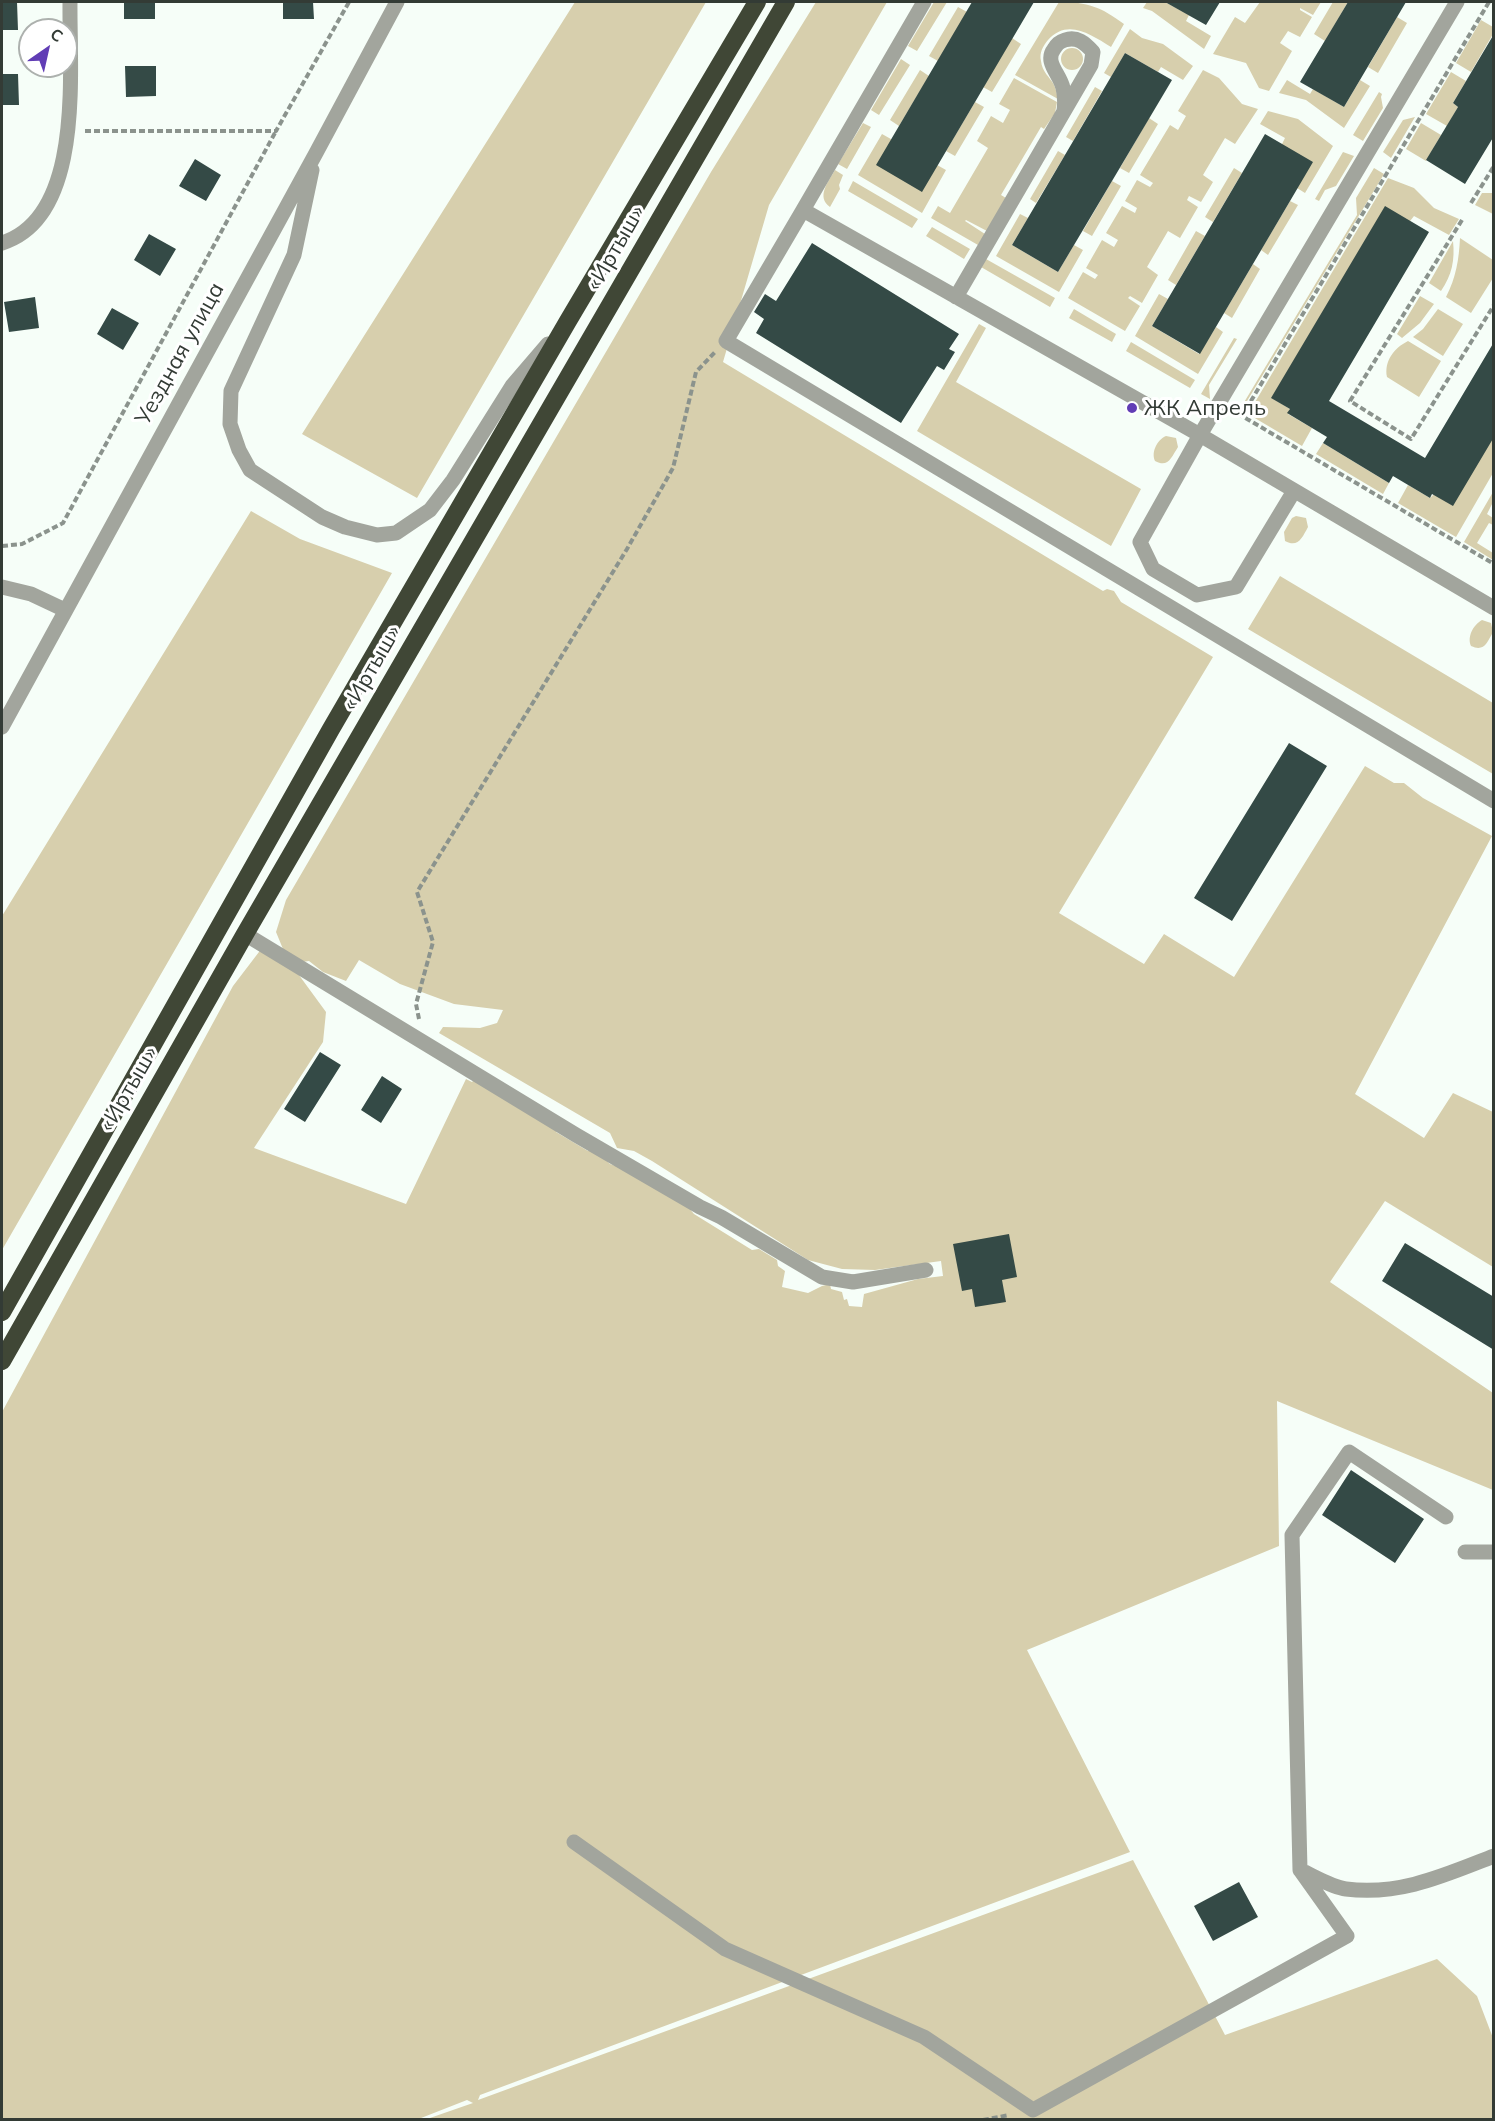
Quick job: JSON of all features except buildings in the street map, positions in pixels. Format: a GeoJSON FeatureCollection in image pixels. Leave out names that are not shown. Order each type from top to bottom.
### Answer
{"type":"FeatureCollection","features":[{"type":"Feature","properties":{"kind":"highway","name":"«Иртыш»"},"geometry":{"type":"LineString","coordinates":[[2,1312],[332,729],[568,321],[757,2]]}},
{"type":"Feature","properties":{"kind":"highway","name":"«Иртыш»"},"geometry":{"type":"LineString","coordinates":[[2,1360],[245,934],[786,2]]}},
{"type":"Feature","properties":{"kind":"street"},"geometry":{"type":"LineString","coordinates":[[2,243],[14,239],[35,223],[49,204],[59,176],[69,131],[70,2]]}},
{"type":"Feature","properties":{"kind":"street","name":"Уездная улица"},"geometry":{"type":"LineString","coordinates":[[2,727],[316,153],[396,2]]}},
{"type":"Feature","properties":{"kind":"street"},"geometry":{"type":"LineString","coordinates":[[924,2],[726,340],[1494,801]]}},
{"type":"Feature","properties":{"kind":"street"},"geometry":{"type":"LineString","coordinates":[[1294,491],[1236,587],[1197,595],[1154,569],[1140,542],[1200,435],[1457,2]]}},
{"type":"Feature","properties":{"kind":"street"},"geometry":{"type":"LineString","coordinates":[[956,297],[1064,111]]}},
{"type":"Feature","properties":{"kind":"street"},"geometry":{"type":"LineString","coordinates":[[316,153],[294,255],[231,391],[230,424],[239,450],[250,470],[298,502],[321,517],[345,527],[377,535],[396,533],[413,523],[430,510],[453,480],[512,386],[568,321]]}},
{"type":"Feature","properties":{"kind":"street"},"geometry":{"type":"LineString","coordinates":[[803,210],[1200,435],[1494,608]]}},
{"type":"Feature","properties":{"kind":"street"},"geometry":{"type":"LineString","coordinates":[[2,587],[30,594],[65,610]]}},
{"type":"Feature","properties":{"kind":"street"},"geometry":{"type":"LineString","coordinates":[[245,934],[576,1135],[822,1277],[853,1282],[926,1270]]}},
{"type":"Feature","properties":{"kind":"street"},"geometry":{"type":"LineString","coordinates":[[574,1842],[725,1949],[924,2037],[1033,2110],[1347,1936],[1300,1869],[1292,1535],[1349,1452],[1446,1517]]}},
{"type":"Feature","properties":{"kind":"street"},"geometry":{"type":"LineString","coordinates":[[1466,1552],[1494,1552]]}},
{"type":"Feature","properties":{"kind":"street"},"geometry":{"type":"LineString","coordinates":[[1300,1869],[1344,1889],[1383,1890],[1420,1884],[1494,1856]]}},
{"type":"Feature","properties":{"kind":"path"},"geometry":{"type":"LineString","coordinates":[[2,546],[22,544],[63,523],[276,131],[349,2]]}},
{"type":"Feature","properties":{"kind":"path"},"geometry":{"type":"LineString","coordinates":[[1489,2],[1242,416],[1494,564]]}},
{"type":"Feature","properties":{"kind":"path"},"geometry":{"type":"LineString","coordinates":[[69,131],[276,131]]}},
{"type":"Feature","properties":{"kind":"path"},"geometry":{"type":"LineString","coordinates":[[1471,203],[1494,166]]}},
{"type":"Feature","properties":{"kind":"path"},"geometry":{"type":"LineString","coordinates":[[1462,220],[1350,401],[1411,439],[1494,305]]}},
{"type":"Feature","properties":{"kind":"path"},"geometry":{"type":"LineString","coordinates":[[424,1044],[416,1004],[433,942],[417,892],[621,559],[668,478],[673,468],[696,372],[726,340]]}},
{"type":"Feature","properties":{"kind":"shaded area"},"geometry":{"type":"Polygon","coordinates":[[[575,2],[706,2],[417,498],[302,434],[575,2]]]}},
{"type":"Feature","properties":{"kind":"shaded area"},"geometry":{"type":"Polygon","coordinates":[[[816,2],[887,2],[769,205],[723,362],[1103,591],[1107,589],[1114,591],[1121,602],[1213,657],[1059,913],[1144,964],[1164,934],[1234,977],[1365,766],[1394,783],[1404,783],[1423,798],[1492,836],[1355,1094],[1424,1138],[1453,1093],[1493,1112],[1493,1267],[1385,1201],[1330,1282],[1493,1393],[1493,1490],[1277,1401],[1279,1546],[1027,1650],[1130,1852],[480,2095],[478,2100],[1133,1860],[1225,2035],[1437,1959],[1477,1996],[1493,2038],[1493,2119],[427,2119],[473,2103],[467,2100],[416,2120],[2,2120],[2,1412],[233,986],[262,948],[296,971],[326,1012],[323,1042],[254,1148],[406,1204],[466,1079],[472,1082],[476,1078],[557,1126],[556,1132],[588,1151],[595,1149],[610,1164],[636,1173],[689,1208],[694,1214],[752,1250],[759,1249],[777,1260],[778,1266],[785,1271],[782,1287],[808,1293],[830,1284],[831,1289],[842,1292],[849,1306],[862,1307],[864,1294],[918,1279],[943,1276],[941,1261],[875,1270],[842,1269],[808,1260],[652,1161],[634,1151],[617,1148],[610,1133],[439,1033],[443,1027],[480,1028],[497,1023],[503,1010],[454,1004],[400,984],[359,960],[346,981],[323,972],[309,961],[302,962],[283,949],[276,932],[286,900],[711,172],[816,2]]]}},
{"type":"Feature","properties":{"kind":"shaded area"},"geometry":{"type":"Polygon","coordinates":[[[934,2],[947,2],[917,51],[908,46],[934,2]]]}},
{"type":"Feature","properties":{"kind":"shaded area"},"geometry":{"type":"Polygon","coordinates":[[[1059,2],[1094,7],[1124,24],[1111,47],[1088,34],[1071,29],[1056,33],[1048,40],[1042,50],[1041,61],[1044,71],[1054,85],[1058,99],[1015,75],[1059,2]]]}},
{"type":"Feature","properties":{"kind":"shaded area"},"geometry":{"type":"Polygon","coordinates":[[[1147,2],[1165,2],[1189,15],[1186,21],[1211,36],[1204,49],[1152,11],[1143,8],[1147,2]]]}},
{"type":"Feature","properties":{"kind":"shaded area"},"geometry":{"type":"Polygon","coordinates":[[[1260,2],[1321,2],[1313,15],[1300,8],[1312,17],[1300,37],[1288,31],[1280,43],[1292,51],[1269,91],[1259,88],[1246,63],[1213,54],[1235,17],[1245,23],[1260,2]]]}},
{"type":"Feature","properties":{"kind":"shaded area"},"geometry":{"type":"Polygon","coordinates":[[[1333,2],[1348,2],[1325,41],[1314,34],[1333,2]]]}},
{"type":"Feature","properties":{"kind":"shaded area"},"geometry":{"type":"Polygon","coordinates":[[[958,7],[967,12],[938,61],[929,56],[958,7]]]}},
{"type":"Feature","properties":{"kind":"shaded area"},"geometry":{"type":"Polygon","coordinates":[[[1397,17],[1407,23],[1378,73],[1368,67],[1397,17]]]}},
{"type":"Feature","properties":{"kind":"shaded area"},"geometry":{"type":"Polygon","coordinates":[[[1481,20],[1493,27],[1493,34],[1471,72],[1456,63],[1481,20]]]}},
{"type":"Feature","properties":{"kind":"shaded area"},"geometry":{"type":"Polygon","coordinates":[[[1130,29],[1142,38],[1163,44],[1193,66],[1183,80],[1161,67],[1158,72],[1125,53],[1111,77],[1104,73],[1130,29]]]}},
{"type":"Feature","properties":{"kind":"shaded area"},"geometry":{"type":"Polygon","coordinates":[[[1012,38],[1021,44],[992,92],[983,87],[1012,38]]]}},
{"type":"Feature","properties":{"kind":"shaded area"},"geometry":{"type":"Polygon","coordinates":[[[1072,48],[1080,51],[1083,59],[1080,67],[1072,70],[1064,67],[1061,59],[1064,51],[1072,48]]]}},
{"type":"Feature","properties":{"kind":"shaded area"},"geometry":{"type":"Polygon","coordinates":[[[901,59],[910,65],[879,115],[871,110],[901,59]]]}},
{"type":"Feature","properties":{"kind":"shaded area"},"geometry":{"type":"Polygon","coordinates":[[[920,70],[929,76],[899,126],[890,120],[920,70]]]}},
{"type":"Feature","properties":{"kind":"shaded area"},"geometry":{"type":"Polygon","coordinates":[[[1203,70],[1219,78],[1242,104],[1258,109],[1235,144],[1225,138],[1203,175],[1213,182],[1201,202],[1189,196],[1187,200],[1198,207],[1180,238],[1168,231],[1147,267],[1158,275],[1142,303],[1130,296],[1128,298],[1140,306],[1125,331],[1068,298],[1083,272],[1095,279],[1098,275],[1086,268],[1102,240],[1114,247],[1118,240],[1106,233],[1122,206],[1135,213],[1137,208],[1125,201],[1137,180],[1150,187],[1153,183],[1140,175],[1170,125],[1178,130],[1186,116],[1178,111],[1203,70]]]}},
{"type":"Feature","properties":{"kind":"shaded area"},"geometry":{"type":"Polygon","coordinates":[[[1451,72],[1466,81],[1453,103],[1458,107],[1447,126],[1426,114],[1451,72]]]}},
{"type":"Feature","properties":{"kind":"shaded area"},"geometry":{"type":"Polygon","coordinates":[[[1014,78],[1057,102],[1055,113],[1044,129],[1041,127],[1001,195],[1006,198],[987,231],[965,221],[985,234],[978,245],[931,218],[938,206],[950,213],[988,148],[977,141],[991,116],[1003,123],[1010,110],[999,104],[1014,78]]]}},
{"type":"Feature","properties":{"kind":"shaded area"},"geometry":{"type":"Polygon","coordinates":[[[1287,80],[1310,94],[1313,89],[1344,107],[1360,80],[1370,86],[1344,128],[1306,100],[1279,93],[1287,80]]]}},
{"type":"Feature","properties":{"kind":"shaded area"},"geometry":{"type":"Polygon","coordinates":[[[1095,87],[1102,91],[1073,141],[1066,137],[1095,87]]]}},
{"type":"Feature","properties":{"kind":"shaded area"},"geometry":{"type":"Polygon","coordinates":[[[1379,92],[1382,94],[1383,108],[1363,141],[1353,135],[1379,92]]]}},
{"type":"Feature","properties":{"kind":"shaded area"},"geometry":{"type":"Polygon","coordinates":[[[975,102],[984,107],[955,156],[946,151],[975,102]]]}},
{"type":"Feature","properties":{"kind":"shaded area"},"geometry":{"type":"Polygon","coordinates":[[[1268,111],[1298,119],[1333,146],[1305,193],[1297,188],[1282,144],[1285,138],[1260,124],[1268,111]]]}},
{"type":"Feature","properties":{"kind":"shaded area"},"geometry":{"type":"Polygon","coordinates":[[[1415,117],[1391,158],[1383,152],[1403,120],[1415,117]]]}},
{"type":"Feature","properties":{"kind":"shaded area"},"geometry":{"type":"Polygon","coordinates":[[[1149,118],[1158,124],[1129,173],[1120,168],[1149,118]]]}},
{"type":"Feature","properties":{"kind":"shaded area"},"geometry":{"type":"Polygon","coordinates":[[[863,123],[871,127],[847,169],[838,164],[863,123]]]}},
{"type":"Feature","properties":{"kind":"shaded area"},"geometry":{"type":"Polygon","coordinates":[[[1421,123],[1441,135],[1426,161],[1406,149],[1421,123]]]}},
{"type":"Feature","properties":{"kind":"shaded area"},"geometry":{"type":"Polygon","coordinates":[[[882,134],[946,170],[922,213],[858,175],[882,134]]]}},
{"type":"Feature","properties":{"kind":"shaded area"},"geometry":{"type":"Polygon","coordinates":[[[1058,151],[1065,155],[1036,203],[1030,199],[1058,151]]]}},
{"type":"Feature","properties":{"kind":"shaded area"},"geometry":{"type":"Polygon","coordinates":[[[1343,152],[1354,156],[1336,186],[1325,190],[1319,201],[1315,199],[1343,152]]]}},
{"type":"Feature","properties":{"kind":"shaded area"},"geometry":{"type":"Polygon","coordinates":[[[1234,168],[1242,173],[1213,222],[1205,217],[1234,168]]]}},
{"type":"Feature","properties":{"kind":"shaded area"},"geometry":{"type":"Polygon","coordinates":[[[1374,168],[1384,174],[1238,416],[1228,410],[1240,409],[1357,215],[1356,198],[1374,168]]]}},
{"type":"Feature","properties":{"kind":"shaded area"},"geometry":{"type":"Polygon","coordinates":[[[835,170],[843,175],[839,185],[840,189],[830,207],[824,199],[824,194],[835,170]]]}},
{"type":"Feature","properties":{"kind":"shaded area"},"geometry":{"type":"Polygon","coordinates":[[[1388,178],[1414,188],[1434,208],[1459,219],[1449,235],[1414,216],[1272,398],[1290,409],[1288,414],[1312,428],[1302,446],[1248,414],[1388,178]]]}},
{"type":"Feature","properties":{"kind":"shaded area"},"geometry":{"type":"Polygon","coordinates":[[[853,181],[918,219],[912,228],[848,191],[853,181]]]}},
{"type":"Feature","properties":{"kind":"shaded area"},"geometry":{"type":"Polygon","coordinates":[[[1112,181],[1121,186],[1092,236],[1083,231],[1112,181]]]}},
{"type":"Feature","properties":{"kind":"shaded area"},"geometry":{"type":"Polygon","coordinates":[[[1482,193],[1493,193],[1493,214],[1475,205],[1482,193]]]}},
{"type":"Feature","properties":{"kind":"shaded area"},"geometry":{"type":"Polygon","coordinates":[[[1290,201],[1298,205],[1268,255],[1261,250],[1290,201]]]}},
{"type":"Feature","properties":{"kind":"shaded area"},"geometry":{"type":"Polygon","coordinates":[[[1020,214],[1028,218],[1012,245],[1058,272],[1074,245],[1083,250],[1059,292],[996,256],[1020,214]]]}},
{"type":"Feature","properties":{"kind":"shaded area"},"geometry":{"type":"Polygon","coordinates":[[[932,227],[970,249],[964,259],[926,236],[932,227]]]}},
{"type":"Feature","properties":{"kind":"shaded area"},"geometry":{"type":"Polygon","coordinates":[[[1196,231],[1205,236],[1176,285],[1168,280],[1196,231]]]}},
{"type":"Feature","properties":{"kind":"shaded area"},"geometry":{"type":"Polygon","coordinates":[[[1460,238],[1493,260],[1493,278],[1471,313],[1446,297],[1456,268],[1460,238]]]}},
{"type":"Feature","properties":{"kind":"shaded area"},"geometry":{"type":"Polygon","coordinates":[[[1453,241],[1452,267],[1441,291],[1429,283],[1453,241]]]}},
{"type":"Feature","properties":{"kind":"shaded area"},"geometry":{"type":"Polygon","coordinates":[[[986,259],[1055,298],[1050,307],[981,267],[986,259]]]}},
{"type":"Feature","properties":{"kind":"shaded area"},"geometry":{"type":"Polygon","coordinates":[[[1253,264],[1260,269],[1232,318],[1224,313],[1253,264]]]}},
{"type":"Feature","properties":{"kind":"shaded area"},"geometry":{"type":"Polygon","coordinates":[[[1159,294],[1168,299],[1152,326],[1199,354],[1216,327],[1223,332],[1198,374],[1135,336],[1159,294]]]}},
{"type":"Feature","properties":{"kind":"shaded area"},"geometry":{"type":"Polygon","coordinates":[[[1420,296],[1434,304],[1420,323],[1402,338],[1397,334],[1420,296]]]}},
{"type":"Feature","properties":{"kind":"shaded area"},"geometry":{"type":"Polygon","coordinates":[[[1074,309],[1116,334],[1112,342],[1069,318],[1074,309]]]}},
{"type":"Feature","properties":{"kind":"shaded area"},"geometry":{"type":"Polygon","coordinates":[[[1438,309],[1463,324],[1443,356],[1413,337],[1423,329],[1438,309]]]}},
{"type":"Feature","properties":{"kind":"shaded area"},"geometry":{"type":"Polygon","coordinates":[[[979,324],[986,328],[956,382],[1141,489],[1111,546],[917,431],[979,324]]]}},
{"type":"Feature","properties":{"kind":"shaded area"},"geometry":{"type":"Polygon","coordinates":[[[1234,338],[1237,339],[1209,385],[1210,399],[1201,394],[1234,338]]]}},
{"type":"Feature","properties":{"kind":"shaded area"},"geometry":{"type":"Polygon","coordinates":[[[1408,341],[1441,361],[1419,397],[1387,377],[1386,371],[1391,356],[1398,347],[1408,341]]]}},
{"type":"Feature","properties":{"kind":"shaded area"},"geometry":{"type":"Polygon","coordinates":[[[1131,342],[1195,380],[1190,388],[1126,351],[1131,342]]]}},
{"type":"Feature","properties":{"kind":"shaded area"},"geometry":{"type":"Polygon","coordinates":[[[1166,436],[1176,438],[1178,447],[1169,461],[1159,463],[1155,461],[1154,450],[1160,440],[1166,436]]]}},
{"type":"Feature","properties":{"kind":"shaded area"},"geometry":{"type":"Polygon","coordinates":[[[1493,437],[1493,473],[1456,537],[1398,503],[1408,485],[1430,498],[1493,437]]]}},
{"type":"Feature","properties":{"kind":"shaded area"},"geometry":{"type":"Polygon","coordinates":[[[1323,443],[1389,483],[1383,494],[1316,454],[1323,443]]]}},
{"type":"Feature","properties":{"kind":"shaded area"},"geometry":{"type":"Polygon","coordinates":[[[1493,492],[1493,502],[1487,514],[1493,518],[1493,525],[1489,523],[1477,543],[1493,553],[1493,560],[1464,542],[1493,492]]]}},
{"type":"Feature","properties":{"kind":"shaded area"},"geometry":{"type":"Polygon","coordinates":[[[251,511],[300,539],[392,573],[2,1250],[2,916],[251,511]]]}},
{"type":"Feature","properties":{"kind":"shaded area"},"geometry":{"type":"Polygon","coordinates":[[[1296,516],[1306,518],[1308,527],[1299,541],[1289,543],[1285,541],[1284,532],[1292,518],[1296,516]]]}},
{"type":"Feature","properties":{"kind":"shaded area"},"geometry":{"type":"Polygon","coordinates":[[[1280,576],[1493,703],[1493,774],[1248,629],[1280,576]]]}},
{"type":"Feature","properties":{"kind":"shaded area"},"geometry":{"type":"Polygon","coordinates":[[[1482,620],[1491,623],[1493,632],[1485,645],[1475,648],[1471,646],[1470,635],[1482,620]]]}},
{"type":"Feature","properties":{"kind":"place","name":"ЖК Апрель"},"geometry":{"type":"Point","coordinates":[1132,408]}}]}
